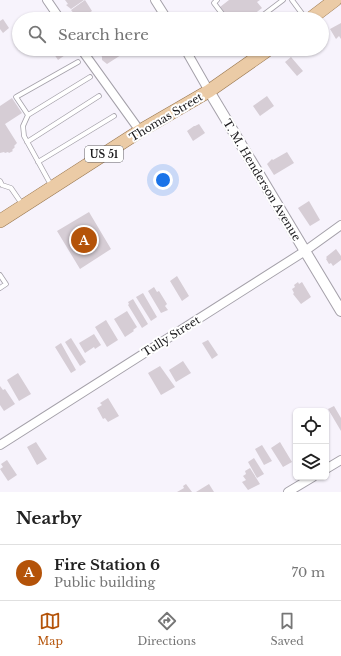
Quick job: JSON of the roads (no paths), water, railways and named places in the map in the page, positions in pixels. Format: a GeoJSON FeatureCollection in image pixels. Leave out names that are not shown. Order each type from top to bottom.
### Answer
{"type":"FeatureCollection","features":[{"type":"Feature","properties":{"kind":"main road"},"geometry":{"type":"LineString","coordinates":[[319,12],[335,0]]}},
{"type":"Feature","properties":{"kind":"main road","name":"Thomas Street"},"geometry":{"type":"LineString","coordinates":[[0,220],[140,131],[209,91],[250,56]]}},
{"type":"Feature","properties":{"kind":"street"},"geometry":{"type":"LineString","coordinates":[[47,0],[55,12]]}},
{"type":"Feature","properties":{"kind":"street"},"geometry":{"type":"LineString","coordinates":[[155,0],[163,12]]}},
{"type":"Feature","properties":{"kind":"street"},"geometry":{"type":"LineString","coordinates":[[86,56],[140,131]]}},
{"type":"Feature","properties":{"kind":"street","name":"T. M. Henderson Avenue"},"geometry":{"type":"LineString","coordinates":[[189,56],[341,311]]}},
{"type":"Feature","properties":{"kind":"street","name":"Tully Street"},"geometry":{"type":"LineString","coordinates":[[0,445],[305,251],[341,225]]}},
{"type":"Feature","properties":{"kind":"street"},"geometry":{"type":"LineString","coordinates":[[329,467],[341,460]]}},
{"type":"Feature","properties":{"kind":"street"},"geometry":{"type":"LineString","coordinates":[[288,492],[308,480]]}},
{"type":"Feature","properties":{"kind":"lane"},"geometry":{"type":"LineString","coordinates":[[217,0],[214,3],[221,12]]}},
{"type":"Feature","properties":{"kind":"lane"},"geometry":{"type":"LineString","coordinates":[[267,12],[283,0]]}},
{"type":"Feature","properties":{"kind":"lane"},"geometry":{"type":"LineString","coordinates":[[292,0],[301,12]]}},
{"type":"Feature","properties":{"kind":"lane"},"geometry":{"type":"LineString","coordinates":[[28,115],[16,97],[78,62]]}},
{"type":"Feature","properties":{"kind":"lane"},"geometry":{"type":"LineString","coordinates":[[52,188],[24,136],[23,126],[28,115],[90,77]]}},
{"type":"Feature","properties":{"kind":"lane"},"geometry":{"type":"LineString","coordinates":[[27,142],[99,96]]}},
{"type":"Feature","properties":{"kind":"lane"},"geometry":{"type":"LineString","coordinates":[[38,162],[114,116]]}},
{"type":"Feature","properties":{"kind":"lane"},"geometry":{"type":"LineString","coordinates":[[0,181],[2,185],[11,188],[23,206]]}},
{"type":"Feature","properties":{"kind":"lane"},"geometry":{"type":"LineString","coordinates":[[0,275],[6,284],[0,288]]}},
{"type":"Feature","properties":{"kind":"place","name":"Fire Station 6"},"geometry":{"type":"Point","coordinates":[84,240]}}]}
